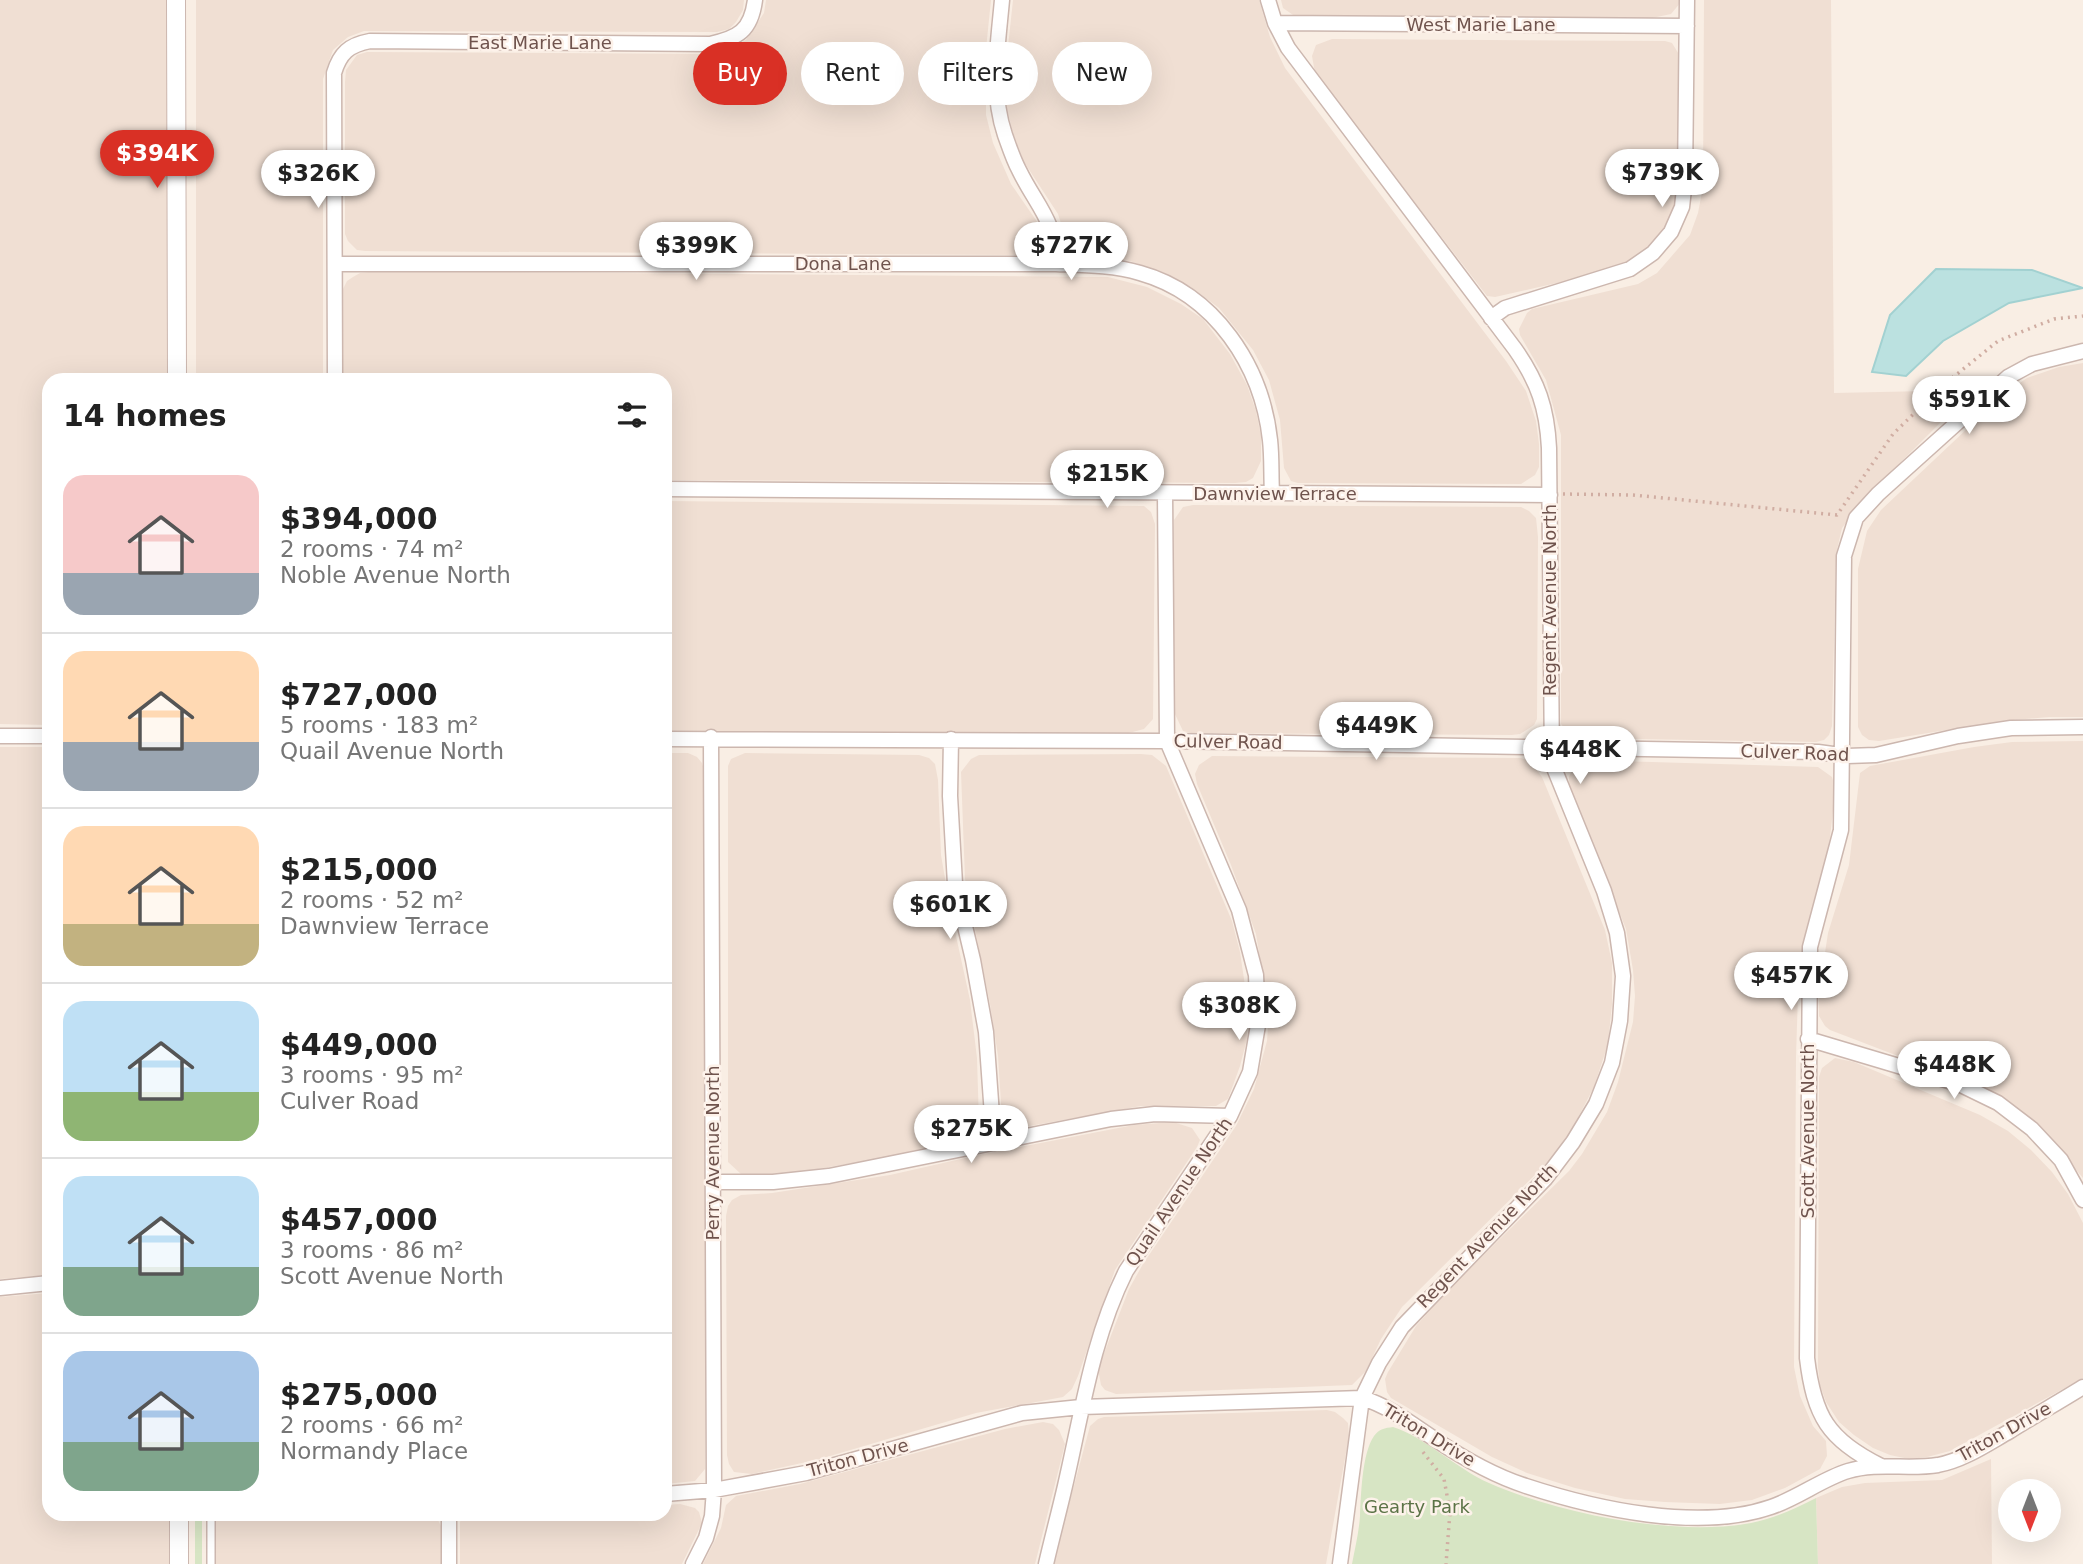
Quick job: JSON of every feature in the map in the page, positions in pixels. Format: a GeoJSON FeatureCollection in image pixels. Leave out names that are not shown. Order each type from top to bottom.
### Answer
{"type":"FeatureCollection","features":[{"type":"Feature","properties":{"kind":"street"},"geometry":{"type":"LineString","coordinates":[[176,0],[177,373]]}},
{"type":"Feature","properties":{"kind":"street","name":"East Marie Lane"},"geometry":{"type":"LineString","coordinates":[[336,264],[334,74],[344,52],[356,44],[370,41],[710,44],[738,36],[754,11],[755,0]]}},
{"type":"Feature","properties":{"kind":"street"},"geometry":{"type":"LineString","coordinates":[[1002,0],[996,94],[1004,133],[1019,171],[1050,225],[1056,248],[1056,264],[1103,266],[1141,273],[1173,286],[1220,322],[1259,389],[1271,441],[1272,493]]}},
{"type":"Feature","properties":{"kind":"street","name":"Regent Avenue North"},"geometry":{"type":"LineString","coordinates":[[1268,0],[1275,23],[1288,48],[1530,370],[1541,396],[1547,421],[1550,495],[1552,763],[1604,891],[1617,933],[1623,976],[1620,1021],[1612,1063],[1596,1104],[1545,1179],[1402,1326],[1379,1363],[1362,1398],[1340,1564]]}},
{"type":"Feature","properties":{"kind":"street"},"geometry":{"type":"LineString","coordinates":[[1491,318],[1505,308],[1630,269],[1653,253],[1671,232],[1682,207],[1685,180],[1687,0]]}},
{"type":"Feature","properties":{"kind":"street","name":"West Marie Lane"},"geometry":{"type":"LineString","coordinates":[[1275,23],[1687,26]]}},
{"type":"Feature","properties":{"kind":"street"},"geometry":{"type":"LineString","coordinates":[[335,373],[336,264]]}},
{"type":"Feature","properties":{"kind":"street","name":"Dona Lane"},"geometry":{"type":"LineString","coordinates":[[336,264],[1056,264]]}},
{"type":"Feature","properties":{"kind":"street","name":"Scott Avenue North"},"geometry":{"type":"LineString","coordinates":[[1881,1466],[1855,1453],[1834,1435],[1818,1412],[1810,1387],[1807,1358],[1810,947],[1841,830],[1844,556],[1856,518],[1878,494],[2008,377],[2032,364],[2083,351]]}},
{"type":"Feature","properties":{"kind":"street","name":"Dawnview Terrace"},"geometry":{"type":"LineString","coordinates":[[672,489],[1550,495]]}},
{"type":"Feature","properties":{"kind":"street","name":"Quail Avenue North"},"geometry":{"type":"LineString","coordinates":[[1046,1564],[1066,1485],[1081,1407],[1102,1332],[1118,1288],[1126,1271],[1230,1116],[1250,1072],[1258,1025],[1256,975],[1239,910],[1167,741],[1165,493]]}},
{"type":"Feature","properties":{"kind":"street","name":"Culver Road"},"geometry":{"type":"LineString","coordinates":[[672,738],[1167,741],[1876,755],[1958,736],[2011,728],[2083,727]]}},
{"type":"Feature","properties":{"kind":"street"},"geometry":{"type":"LineString","coordinates":[[0,736],[42,736]]}},
{"type":"Feature","properties":{"kind":"street","name":"Perry Avenue North"},"geometry":{"type":"LineString","coordinates":[[693,1564],[706,1538],[712,1516],[714,1490],[710,737]]}},
{"type":"Feature","properties":{"kind":"street"},"geometry":{"type":"LineString","coordinates":[[951,739],[950,796],[955,884],[986,1032],[994,1143]]}},
{"type":"Feature","properties":{"kind":"street"},"geometry":{"type":"LineString","coordinates":[[1808,1039],[1959,1084],[1998,1103],[2032,1129],[2061,1160],[2083,1200]]}},
{"type":"Feature","properties":{"kind":"street"},"geometry":{"type":"LineString","coordinates":[[714,1181],[773,1182],[829,1176],[1111,1119],[1154,1114],[1230,1116]]}},
{"type":"Feature","properties":{"kind":"street"},"geometry":{"type":"LineString","coordinates":[[0,1288],[42,1284]]}},
{"type":"Feature","properties":{"kind":"street","name":"Triton Drive"},"geometry":{"type":"LineString","coordinates":[[672,1493],[714,1490],[806,1473],[1022,1413],[1081,1407],[1362,1398],[1374,1401],[1409,1421],[1477,1464],[1523,1485],[1573,1500],[1653,1515],[1731,1516],[1768,1508],[1799,1496],[1848,1471],[1881,1466],[1930,1466],[1967,1455],[2083,1387]]}},
{"type":"Feature","properties":{"kind":"street"},"geometry":{"type":"LineString","coordinates":[[179,1521],[179,1564]]}},
{"type":"Feature","properties":{"kind":"street"},"geometry":{"type":"LineString","coordinates":[[449,1521],[449,1564]]}},
{"type":"Feature","properties":{"kind":"lane"},"geometry":{"type":"LineString","coordinates":[[211,1521],[211,1564]]}},
{"type":"Feature","properties":{"kind":"path"},"geometry":{"type":"LineString","coordinates":[[1565,494],[1633,495],[1837,515],[1893,434],[1941,387],[1997,341],[2054,319],[2083,316]]}},
{"type":"Feature","properties":{"kind":"path"},"geometry":{"type":"LineString","coordinates":[[1422,1451],[1444,1479],[1450,1512],[1446,1564]]}},
{"type":"Feature","properties":{"kind":"shaded area"},"geometry":{"type":"Polygon","coordinates":[[[0,0],[167,0],[167,373],[42,373],[42,725],[0,724],[0,0]]]}},
{"type":"Feature","properties":{"kind":"shaded area"},"geometry":{"type":"Polygon","coordinates":[[[196,0],[744,0],[743,10],[736,22],[729,29],[717,32],[364,31],[348,37],[333,50],[323,79],[323,373],[196,373],[196,0]]]}},
{"type":"Feature","properties":{"kind":"shaded area"},"geometry":{"type":"Polygon","coordinates":[[[766,0],[991,0],[987,42],[918,42],[918,105],[986,105],[993,143],[1011,184],[1038,223],[1041,233],[1038,245],[1023,255],[365,251],[357,250],[348,241],[345,234],[345,82],[346,70],[357,55],[367,52],[693,54],[693,105],[787,105],[787,42],[742,42],[764,13],[766,0]]]}},
{"type":"Feature","properties":{"kind":"shaded area"},"geometry":{"type":"Polygon","coordinates":[[[1013,0],[1259,0],[1270,37],[1285,68],[1526,391],[1536,421],[1539,444],[1539,467],[1535,475],[1521,484],[1291,481],[1284,468],[1280,420],[1269,380],[1253,350],[1219,308],[1191,287],[1162,272],[1130,261],[1083,255],[1069,248],[1058,214],[1024,162],[1007,109],[1007,105],[1038,105],[1038,42],[1009,42],[1013,0]]]}},
{"type":"Feature","properties":{"kind":"shaded area"},"geometry":{"type":"Polygon","coordinates":[[[1281,0],[1681,2],[1671,14],[1652,18],[1296,17],[1283,8],[1281,0]]]}},
{"type":"Feature","properties":{"kind":"shaded area"},"geometry":{"type":"Polygon","coordinates":[[[1704,0],[1831,0],[1834,393],[1973,390],[1864,499],[1842,528],[1836,554],[1832,726],[1824,740],[1816,742],[1578,738],[1570,735],[1561,724],[1561,435],[1546,380],[1519,329],[1532,309],[1638,284],[1657,273],[1690,235],[1703,187],[1704,0]]]}},
{"type":"Feature","properties":{"kind":"shaded area"},"geometry":{"type":"Polygon","coordinates":[[[1332,39],[1672,43],[1680,56],[1680,192],[1673,218],[1659,240],[1637,258],[1609,271],[1495,297],[1487,296],[1315,73],[1312,56],[1316,45],[1332,39]]]}},
{"type":"Feature","properties":{"kind":"shaded area"},"geometry":{"type":"Polygon","coordinates":[[[360,273],[1108,277],[1147,287],[1181,304],[1203,319],[1230,354],[1247,385],[1261,436],[1261,461],[1253,478],[1235,483],[672,480],[672,373],[343,373],[343,289],[347,281],[360,273]]]}},
{"type":"Feature","properties":{"kind":"shaded area"},"geometry":{"type":"Polygon","coordinates":[[[2083,363],[2083,717],[2002,721],[1879,741],[1869,740],[1862,735],[1858,727],[1858,569],[1867,531],[1881,510],[2004,394],[2027,378],[2059,367],[2083,363]]]}},
{"type":"Feature","properties":{"kind":"shaded area"},"geometry":{"type":"Polygon","coordinates":[[[672,501],[1144,506],[1151,512],[1155,524],[1153,719],[1144,729],[1125,734],[672,732],[672,501]]]}},
{"type":"Feature","properties":{"kind":"shaded area"},"geometry":{"type":"Polygon","coordinates":[[[1183,507],[1521,507],[1529,511],[1536,518],[1538,537],[1537,719],[1534,725],[1520,734],[1512,735],[1183,731],[1174,712],[1174,520],[1183,507]]]}},
{"type":"Feature","properties":{"kind":"shaded area"},"geometry":{"type":"Polygon","coordinates":[[[2083,741],[2083,1178],[2041,1129],[1940,1072],[1830,1030],[1819,1016],[1819,992],[1828,933],[1849,865],[1860,773],[1870,766],[1974,747],[2012,742],[2083,741]]]}},
{"type":"Feature","properties":{"kind":"shaded area"},"geometry":{"type":"Polygon","coordinates":[[[0,747],[42,747],[42,1276],[0,1279],[0,747]]]}},
{"type":"Feature","properties":{"kind":"shaded area"},"geometry":{"type":"Polygon","coordinates":[[[672,753],[688,753],[697,757],[706,777],[705,1469],[695,1481],[672,1483],[672,753]]]}},
{"type":"Feature","properties":{"kind":"shaded area"},"geometry":{"type":"Polygon","coordinates":[[[745,753],[919,755],[929,758],[935,764],[941,855],[970,1000],[977,1058],[979,1123],[972,1136],[888,1157],[794,1173],[750,1176],[741,1174],[728,1162],[728,766],[731,759],[745,753]]]}},
{"type":"Feature","properties":{"kind":"shaded area"},"geometry":{"type":"Polygon","coordinates":[[[979,755],[1152,755],[1166,766],[1232,921],[1240,952],[1248,1006],[1247,1039],[1240,1066],[1228,1099],[1216,1106],[1141,1106],[1013,1129],[1007,1127],[1002,1119],[998,1056],[990,1004],[965,879],[961,772],[971,759],[979,755]]]}},
{"type":"Feature","properties":{"kind":"shaded area"},"geometry":{"type":"Polygon","coordinates":[[[1212,756],[1521,758],[1530,761],[1542,777],[1605,930],[1612,963],[1608,1044],[1594,1087],[1554,1156],[1402,1307],[1381,1339],[1366,1371],[1352,1385],[1116,1394],[1105,1390],[1101,1385],[1098,1369],[1129,1289],[1236,1126],[1254,1089],[1267,1041],[1269,1014],[1256,934],[1195,774],[1199,765],[1212,756]]]}},
{"type":"Feature","properties":{"kind":"shaded area"},"geometry":{"type":"Polygon","coordinates":[[[1585,760],[1818,767],[1832,777],[1834,784],[1828,855],[1799,963],[1796,1057],[1794,1367],[1800,1396],[1813,1426],[1826,1441],[1827,1456],[1820,1469],[1785,1488],[1752,1500],[1720,1504],[1665,1502],[1625,1499],[1575,1488],[1527,1473],[1492,1457],[1391,1398],[1387,1392],[1385,1379],[1388,1372],[1416,1326],[1452,1286],[1569,1171],[1607,1112],[1618,1082],[1633,1022],[1633,970],[1626,929],[1569,784],[1573,768],[1585,760]]]}},
{"type":"Feature","properties":{"kind":"shaded area"},"geometry":{"type":"Polygon","coordinates":[[[1835,1058],[1854,1062],[1980,1115],[2008,1131],[2052,1172],[2068,1194],[2083,1223],[2083,1378],[1950,1451],[1909,1459],[1873,1448],[1839,1422],[1826,1402],[1820,1385],[1819,1077],[1822,1068],[1835,1058]]]}},
{"type":"Feature","properties":{"kind":"shaded area"},"geometry":{"type":"Polygon","coordinates":[[[1173,1122],[1192,1128],[1200,1140],[1115,1270],[1078,1376],[1072,1389],[1063,1397],[976,1413],[820,1459],[752,1474],[734,1472],[727,1455],[726,1216],[732,1200],[741,1195],[772,1193],[890,1175],[1134,1125],[1173,1122]]]}},
{"type":"Feature","properties":{"kind":"shaded area"},"geometry":{"type":"Polygon","coordinates":[[[42,1294],[42,1521],[169,1521],[169,1564],[0,1564],[0,1297],[42,1294]]]}},
{"type":"Feature","properties":{"kind":"shaded area"},"geometry":{"type":"Polygon","coordinates":[[[1327,1410],[1335,1412],[1348,1423],[1349,1436],[1326,1564],[1053,1564],[1090,1426],[1098,1419],[1327,1410]]]}},
{"type":"Feature","properties":{"kind":"shaded area"},"geometry":{"type":"Polygon","coordinates":[[[1043,1422],[1053,1424],[1059,1430],[1065,1444],[1035,1564],[703,1564],[721,1528],[726,1505],[736,1496],[800,1484],[1005,1429],[1043,1422]]]}},
{"type":"Feature","properties":{"kind":"shaded area"},"geometry":{"type":"Polygon","coordinates":[[[1991,1459],[1992,1564],[1818,1564],[1816,1498],[1842,1487],[1865,1483],[1942,1480],[1991,1459]]]}},
{"type":"Feature","properties":{"kind":"shaded area"},"geometry":{"type":"Polygon","coordinates":[[[672,1505],[695,1508],[702,1523],[682,1564],[460,1564],[460,1521],[672,1521],[672,1505]]]}},
{"type":"Feature","properties":{"kind":"shaded area"},"geometry":{"type":"Polygon","coordinates":[[[216,1521],[438,1521],[441,1526],[441,1564],[216,1564],[216,1521]]]}},
{"type":"Feature","properties":{"kind":"green space","name":"Gearty Park"},"geometry":{"type":"Polygon","coordinates":[[[1393,1427],[1489,1483],[1549,1504],[1618,1520],[1654,1525],[1721,1527],[1768,1519],[1816,1498],[1818,1564],[1352,1564],[1359,1528],[1367,1453],[1376,1434],[1382,1429],[1393,1427]]]}},
{"type":"Feature","properties":{"kind":"green space"},"geometry":{"type":"Polygon","coordinates":[[[195,1521],[202,1521],[202,1564],[195,1564],[195,1521]]]}},
{"type":"Feature","properties":{"kind":"water"},"geometry":{"type":"Polygon","coordinates":[[[1936,269],[2032,270],[2083,288],[2009,303],[1943,341],[1906,376],[1872,372],[1890,315],[1936,269]]]}}]}
